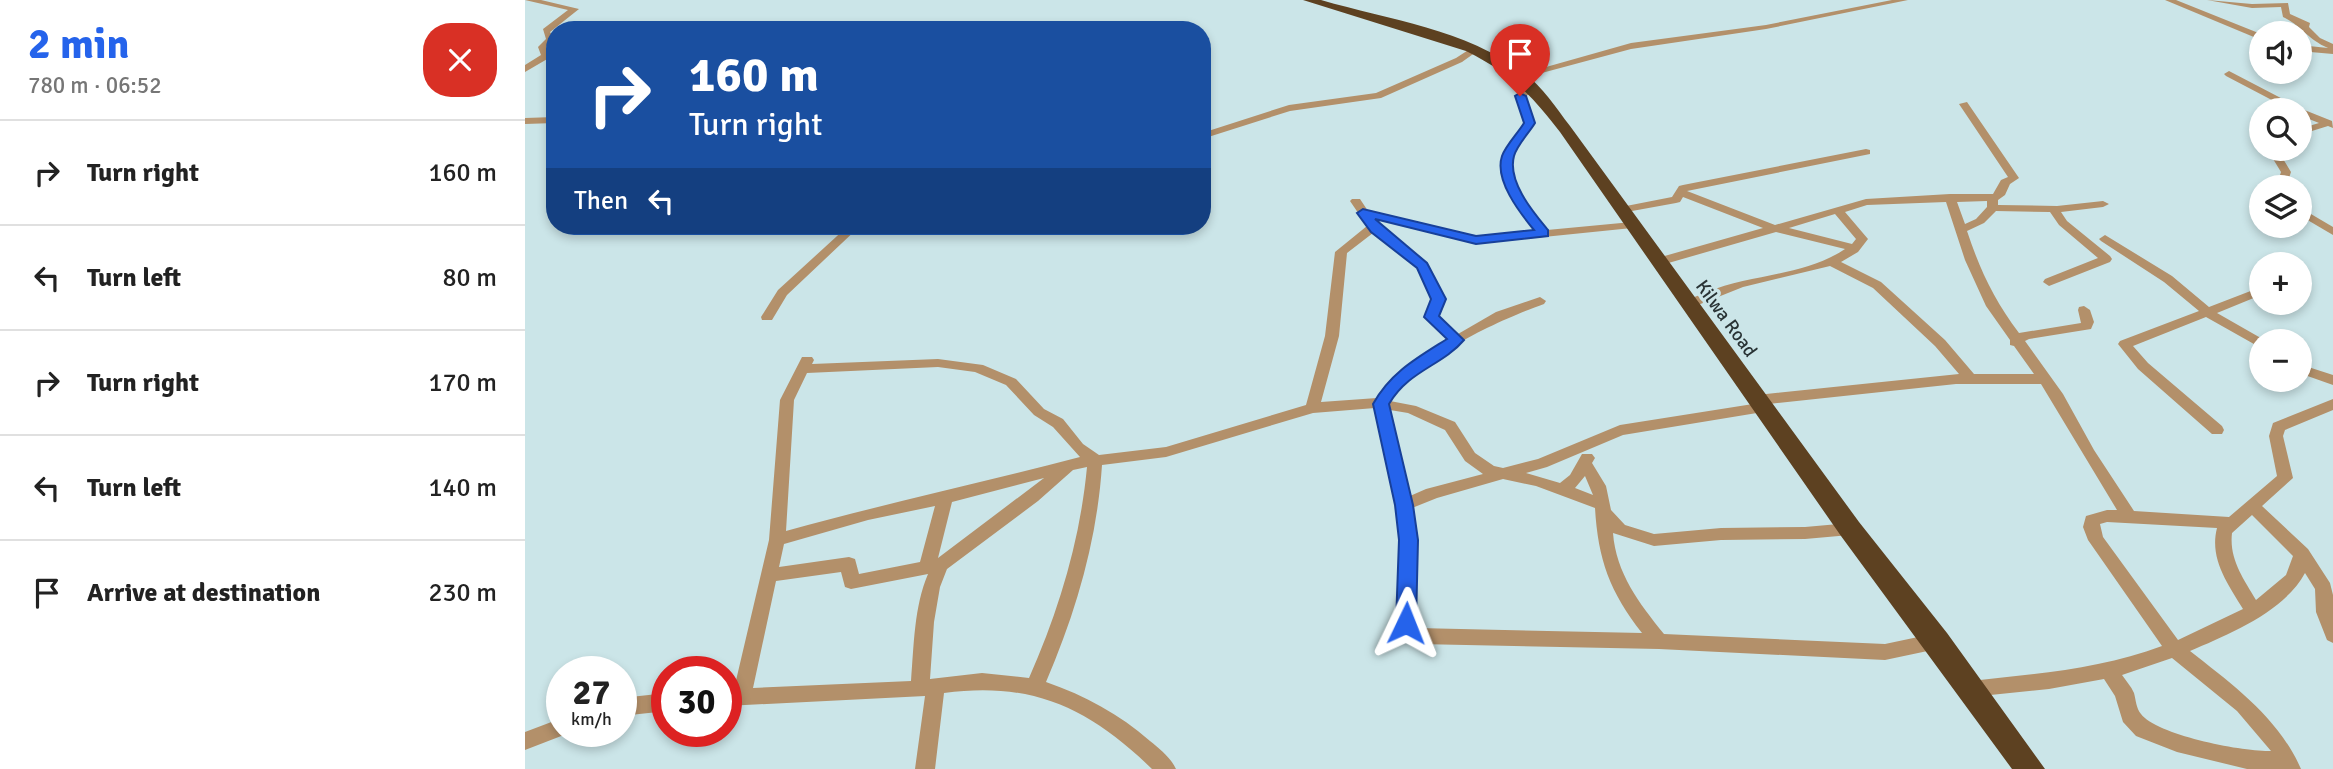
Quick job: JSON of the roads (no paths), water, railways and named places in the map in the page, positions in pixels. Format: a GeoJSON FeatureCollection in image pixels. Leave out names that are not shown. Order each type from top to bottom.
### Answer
{"type":"FeatureCollection","features":[{"type":"Feature","properties":{"kind":"highway","name":"Kilwa Road"},"geometry":{"type":"LineString","coordinates":[[1309,0],[1428,33],[1473,50],[1526,83],[1566,129],[1850,529],[1937,641],[2030,769]]}},
{"type":"Feature","properties":{"kind":"street"},"geometry":{"type":"LineString","coordinates":[[529,0],[575,10],[560,21]]}},
{"type":"Feature","properties":{"kind":"street"},"geometry":{"type":"LineString","coordinates":[[1544,233],[1517,202],[1507,160],[1518,137],[1529,125],[1521,95],[1526,83],[1632,46],[1766,27],[1903,0]]}},
{"type":"Feature","properties":{"kind":"street"},"geometry":{"type":"LineString","coordinates":[[2169,0],[2249,32]]}},
{"type":"Feature","properties":{"kind":"street"},"geometry":{"type":"LineString","coordinates":[[2211,0],[2252,6],[2285,5],[2286,15],[2307,24],[2303,26],[2309,33],[2333,49]]}},
{"type":"Feature","properties":{"kind":"street"},"geometry":{"type":"LineString","coordinates":[[2312,48],[2333,49]]}},
{"type":"Feature","properties":{"kind":"street"},"geometry":{"type":"LineString","coordinates":[[1211,133],[1295,107],[1378,96],[1459,60],[1473,50]]}},
{"type":"Feature","properties":{"kind":"street"},"geometry":{"type":"LineString","coordinates":[[525,69],[546,56]]}},
{"type":"Feature","properties":{"kind":"street"},"geometry":{"type":"LineString","coordinates":[[2229,74],[2274,98]]}},
{"type":"Feature","properties":{"kind":"street"},"geometry":{"type":"LineString","coordinates":[[1962,229],[1980,221],[1999,195],[2004,182],[2014,178],[1964,104]]}},
{"type":"Feature","properties":{"kind":"street"},"geometry":{"type":"LineString","coordinates":[[2312,116],[2331,124]]}},
{"type":"Feature","properties":{"kind":"street"},"geometry":{"type":"LineString","coordinates":[[525,121],[546,120]]}},
{"type":"Feature","properties":{"kind":"street"},"geometry":{"type":"LineString","coordinates":[[2312,129],[2331,124]]}},
{"type":"Feature","properties":{"kind":"street"},"geometry":{"type":"LineString","coordinates":[[1457,340],[1432,317],[1439,299],[1422,265],[1373,227],[1360,207],[1468,239],[1544,233],[1627,217],[1677,199],[1683,188],[1727,181],[1802,161],[1866,152]]}},
{"type":"Feature","properties":{"kind":"street"},"geometry":{"type":"LineString","coordinates":[[1682,193],[1770,227],[1854,248]]}},
{"type":"Feature","properties":{"kind":"street"},"geometry":{"type":"LineString","coordinates":[[1950,197],[1971,260],[1992,306],[2015,342],[2044,379],[2130,517]]}},
{"type":"Feature","properties":{"kind":"street"},"geometry":{"type":"LineString","coordinates":[[1658,262],[1770,227],[1839,212],[1873,201],[1950,197],[2057,209],[2103,204]]}},
{"type":"Feature","properties":{"kind":"street"},"geometry":{"type":"LineString","coordinates":[[2049,282],[2106,259],[2063,223],[2055,211],[2057,209]]}},
{"type":"Feature","properties":{"kind":"street"},"geometry":{"type":"LineString","coordinates":[[1689,304],[1744,283],[1831,261],[1854,248],[1862,239],[1839,212]]}},
{"type":"Feature","properties":{"kind":"street"},"geometry":{"type":"LineString","coordinates":[[2312,218],[2333,232]]}},
{"type":"Feature","properties":{"kind":"street"},"geometry":{"type":"LineString","coordinates":[[1312,408],[1332,336],[1341,252],[1373,227]]}},
{"type":"Feature","properties":{"kind":"street"},"geometry":{"type":"LineString","coordinates":[[767,317],[782,293],[844,235]]}},
{"type":"Feature","properties":{"kind":"street"},"geometry":{"type":"LineString","coordinates":[[2105,239],[2168,279],[2209,313],[2249,337]]}},
{"type":"Feature","properties":{"kind":"street"},"geometry":{"type":"LineString","coordinates":[[1831,261],[1877,285],[1932,335],[1969,378]]}},
{"type":"Feature","properties":{"kind":"street"},"geometry":{"type":"LineString","coordinates":[[2217,430],[2143,366],[2125,344],[2209,313],[2228,301],[2249,294]]}},
{"type":"Feature","properties":{"kind":"street"},"geometry":{"type":"LineString","coordinates":[[1540,301],[1501,315],[1457,340],[1405,374],[1391,386],[1381,404],[1404,505],[1408,540],[1408,633],[1419,636],[1659,640],[1885,652],[1937,641]]}},
{"type":"Feature","properties":{"kind":"street"},"geometry":{"type":"LineString","coordinates":[[2015,342],[2025,335],[2086,326],[2088,322],[2084,310]]}},
{"type":"Feature","properties":{"kind":"street"},"geometry":{"type":"LineString","coordinates":[[742,670],[770,575],[777,540],[787,400],[805,364],[938,363],[978,368],[1011,382],[1039,412],[1058,423],[1077,448],[1094,460]]}},
{"type":"Feature","properties":{"kind":"street"},"geometry":{"type":"LineString","coordinates":[[2312,373],[2333,380]]}},
{"type":"Feature","properties":{"kind":"street"},"geometry":{"type":"LineString","coordinates":[[1404,505],[1431,493],[1530,468],[1620,430],[1760,404],[1969,378],[2044,379]]}},
{"type":"Feature","properties":{"kind":"street"},"geometry":{"type":"LineString","coordinates":[[777,540],[867,514],[1094,460],[1166,452],[1312,408],[1381,404],[1411,409],[1450,426],[1470,457],[1498,474],[1529,478],[1562,490],[1603,509],[1619,529],[1654,540],[1721,534],[1805,533],[1850,529]]}},
{"type":"Feature","properties":{"kind":"street"},"geometry":{"type":"LineString","coordinates":[[2253,610],[2230,574],[2224,556],[2223,538],[2229,523],[2253,507],[2285,478],[2276,436],[2278,427],[2333,404]]}},
{"type":"Feature","properties":{"kind":"street"},"geometry":{"type":"LineString","coordinates":[[1562,490],[1576,479],[1585,464],[1590,443]]}},
{"type":"Feature","properties":{"kind":"street"},"geometry":{"type":"LineString","coordinates":[[1035,687],[1074,586],[1089,525],[1094,460]]}},
{"type":"Feature","properties":{"kind":"street"},"geometry":{"type":"LineString","coordinates":[[1585,464],[1600,483],[1608,554],[1622,592],[1633,611],[1659,640]]}},
{"type":"Feature","properties":{"kind":"street"},"geometry":{"type":"LineString","coordinates":[[770,575],[849,564],[851,582],[933,565],[1024,503],[1069,466]]}},
{"type":"Feature","properties":{"kind":"street"},"geometry":{"type":"LineString","coordinates":[[925,769],[925,622],[945,497]]}},
{"type":"Feature","properties":{"kind":"street"},"geometry":{"type":"LineString","coordinates":[[2253,507],[2302,554],[2324,588],[2325,612],[2333,635]]}},
{"type":"Feature","properties":{"kind":"street"},"geometry":{"type":"LineString","coordinates":[[2229,523],[2097,517],[2091,527],[2096,540],[2175,650],[2244,705],[2263,724],[2289,764]]}},
{"type":"Feature","properties":{"kind":"street"},"geometry":{"type":"LineString","coordinates":[[1971,689],[2048,681],[2108,670],[2175,650],[2275,597],[2302,565],[2302,554]]}},
{"type":"Feature","properties":{"kind":"street"},"geometry":{"type":"LineString","coordinates":[[2108,670],[2124,693],[2130,716],[2143,730],[2177,743],[2253,761],[2289,764]]}},
{"type":"Feature","properties":{"kind":"street"},"geometry":{"type":"LineString","coordinates":[[742,697],[927,689],[992,681],[1035,687],[1095,710],[1129,734],[1166,769]]}},
{"type":"Feature","properties":{"kind":"street"},"geometry":{"type":"LineString","coordinates":[[525,741],[546,733]]}}]}
